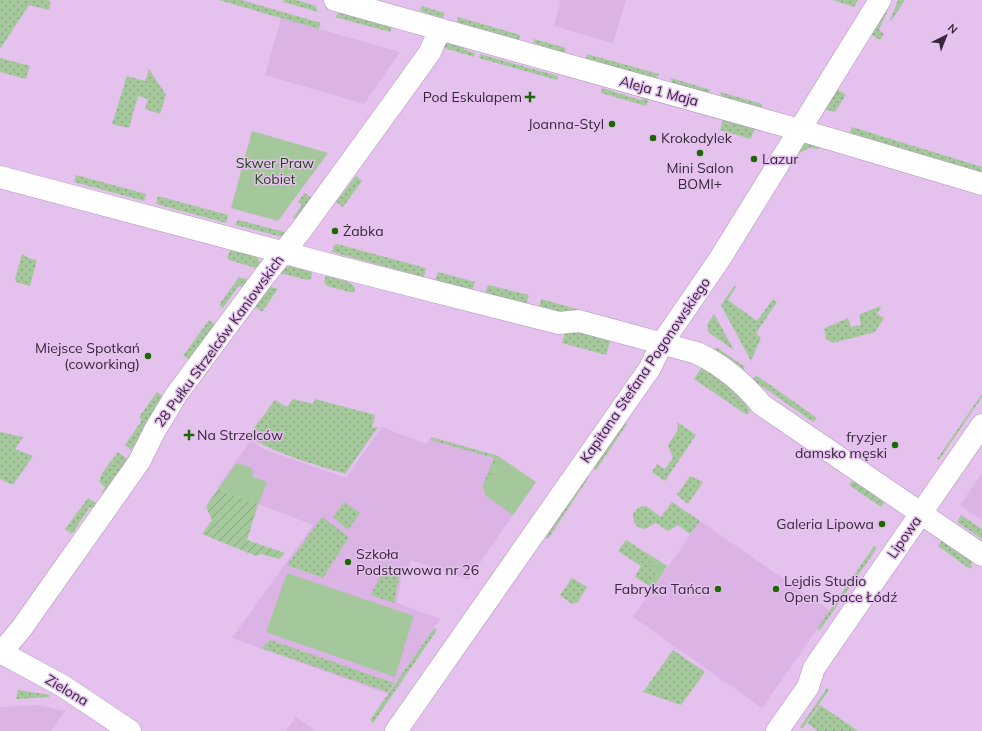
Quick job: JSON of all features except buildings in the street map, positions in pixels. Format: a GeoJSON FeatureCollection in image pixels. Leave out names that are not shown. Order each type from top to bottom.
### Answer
{"type":"FeatureCollection","features":[{"type":"Feature","properties":{"kind":"street","name":"Aleja 1 Maja"},"geometry":{"type":"LineString","coordinates":[[335,0],[800,130],[982,184]]}},
{"type":"Feature","properties":{"kind":"street","name":"Kapitana Stefana Pogonowskiego"},"geometry":{"type":"LineString","coordinates":[[396,731],[641,380],[662,343],[719,260],[880,0]]}},
{"type":"Feature","properties":{"kind":"street","name":"28 Pułku Strzelców Kaniowskich"},"geometry":{"type":"LineString","coordinates":[[0,653],[21,629],[139,462],[155,430],[176,395],[265,275],[284,252],[430,52],[440,29]]}},
{"type":"Feature","properties":{"kind":"street"},"geometry":{"type":"LineString","coordinates":[[0,177],[559,323],[579,322],[697,353],[708,358],[739,379],[762,405],[982,555]]}},
{"type":"Feature","properties":{"kind":"street","name":"Lipowa"},"geometry":{"type":"LineString","coordinates":[[777,731],[808,687],[814,668],[982,425]]}},
{"type":"Feature","properties":{"kind":"street","name":"Zielona"},"geometry":{"type":"LineString","coordinates":[[0,653],[63,686],[130,731]]}},
{"type":"Feature","properties":{"kind":"shaded area"},"geometry":{"type":"Polygon","coordinates":[[[561,0],[626,0],[613,43],[554,26],[561,0]]]}},
{"type":"Feature","properties":{"kind":"shaded area"},"geometry":{"type":"Polygon","coordinates":[[[281,18],[400,52],[364,104],[265,75],[281,18]]]}},
{"type":"Feature","properties":{"kind":"shaded area","name":"Szkoła Podstawowa nr 26"},"geometry":{"type":"Polygon","coordinates":[[[382,427],[426,444],[431,437],[499,457],[536,482],[468,580],[411,560],[408,569],[403,568],[397,603],[440,619],[388,694],[232,638],[313,525],[217,488],[251,440],[263,449],[346,478],[382,427]]]}},
{"type":"Feature","properties":{"kind":"shaded area"},"geometry":{"type":"Polygon","coordinates":[[[982,473],[982,520],[960,505],[982,473]]]}},
{"type":"Feature","properties":{"kind":"shaded area"},"geometry":{"type":"Polygon","coordinates":[[[700,521],[830,611],[762,708],[633,617],[700,521]]]}},
{"type":"Feature","properties":{"kind":"shaded area"},"geometry":{"type":"Polygon","coordinates":[[[37,705],[65,711],[51,731],[0,731],[0,707],[37,705]]]}},
{"type":"Feature","properties":{"kind":"shaded area"},"geometry":{"type":"Polygon","coordinates":[[[296,717],[316,731],[286,731],[296,717]]]}},
{"type":"Feature","properties":{"kind":"green space"},"geometry":{"type":"Polygon","coordinates":[[[0,0],[48,0],[51,3],[49,10],[29,5],[0,49],[0,0]]]}},
{"type":"Feature","properties":{"kind":"green space"},"geometry":{"type":"Polygon","coordinates":[[[219,0],[241,0],[321,23],[319,29],[219,0]]]}},
{"type":"Feature","properties":{"kind":"green space"},"geometry":{"type":"Polygon","coordinates":[[[284,0],[297,0],[316,6],[318,12],[283,2],[284,0]]]}},
{"type":"Feature","properties":{"kind":"green space"},"geometry":{"type":"Polygon","coordinates":[[[833,0],[858,0],[854,7],[833,0]]]}},
{"type":"Feature","properties":{"kind":"green space"},"geometry":{"type":"Polygon","coordinates":[[[898,0],[905,0],[891,21],[890,20],[898,0]]]}},
{"type":"Feature","properties":{"kind":"green space"},"geometry":{"type":"Polygon","coordinates":[[[890,5],[879,30],[884,34],[880,40],[869,33],[890,5]]]}},
{"type":"Feature","properties":{"kind":"green space"},"geometry":{"type":"Polygon","coordinates":[[[422,6],[445,13],[443,18],[420,11],[422,6]]]}},
{"type":"Feature","properties":{"kind":"green space"},"geometry":{"type":"Polygon","coordinates":[[[340,12],[392,26],[390,32],[335,17],[340,12]]]}},
{"type":"Feature","properties":{"kind":"green space"},"geometry":{"type":"Polygon","coordinates":[[[458,17],[520,35],[519,40],[457,22],[458,17]]]}},
{"type":"Feature","properties":{"kind":"green space"},"geometry":{"type":"Polygon","coordinates":[[[534,39],[566,48],[565,53],[533,43],[534,39]]]}},
{"type":"Feature","properties":{"kind":"green space"},"geometry":{"type":"Polygon","coordinates":[[[461,41],[465,50],[475,53],[474,57],[441,47],[446,42],[461,41]]]}},
{"type":"Feature","properties":{"kind":"green space"},"geometry":{"type":"Polygon","coordinates":[[[480,54],[558,76],[557,80],[479,58],[480,54]]]}},
{"type":"Feature","properties":{"kind":"green space"},"geometry":{"type":"Polygon","coordinates":[[[587,54],[659,74],[656,80],[586,59],[587,54]]]}},
{"type":"Feature","properties":{"kind":"green space"},"geometry":{"type":"Polygon","coordinates":[[[0,58],[30,66],[26,79],[0,72],[0,58]]]}},
{"type":"Feature","properties":{"kind":"green space"},"geometry":{"type":"Polygon","coordinates":[[[149,69],[166,95],[160,114],[145,109],[148,99],[138,96],[129,128],[112,124],[127,76],[145,81],[149,69]]]}},
{"type":"Feature","properties":{"kind":"green space"},"geometry":{"type":"Polygon","coordinates":[[[671,78],[711,90],[707,94],[672,84],[671,78]]]}},
{"type":"Feature","properties":{"kind":"green space"},"geometry":{"type":"Polygon","coordinates":[[[602,88],[641,100],[645,97],[649,98],[646,106],[601,93],[602,88]]]}},
{"type":"Feature","properties":{"kind":"green space"},"geometry":{"type":"Polygon","coordinates":[[[835,88],[846,95],[835,112],[823,109],[835,88]]]}},
{"type":"Feature","properties":{"kind":"green space"},"geometry":{"type":"Polygon","coordinates":[[[720,92],[762,104],[761,110],[722,99],[720,92]]]}},
{"type":"Feature","properties":{"kind":"green space"},"geometry":{"type":"Polygon","coordinates":[[[727,119],[755,127],[751,139],[720,130],[723,120],[727,119]]]}},
{"type":"Feature","properties":{"kind":"green space"},"geometry":{"type":"Polygon","coordinates":[[[852,127],[982,167],[982,173],[850,133],[852,127]]]}},
{"type":"Feature","properties":{"kind":"green space","name":"Skwer Praw Kobiet"},"geometry":{"type":"Polygon","coordinates":[[[252,131],[328,153],[278,221],[231,208],[252,131]]]}},
{"type":"Feature","properties":{"kind":"green space"},"geometry":{"type":"Polygon","coordinates":[[[807,143],[821,145],[819,149],[809,148],[800,153],[796,152],[802,144],[807,143]]]}},
{"type":"Feature","properties":{"kind":"green space"},"geometry":{"type":"Polygon","coordinates":[[[76,175],[146,194],[144,201],[74,182],[76,175]]]}},
{"type":"Feature","properties":{"kind":"green space"},"geometry":{"type":"Polygon","coordinates":[[[356,176],[362,181],[343,207],[336,202],[356,176]]]}},
{"type":"Feature","properties":{"kind":"green space"},"geometry":{"type":"Polygon","coordinates":[[[304,193],[314,199],[300,219],[293,218],[302,205],[298,202],[304,193]]]}},
{"type":"Feature","properties":{"kind":"green space"},"geometry":{"type":"Polygon","coordinates":[[[158,196],[228,215],[226,223],[156,204],[158,196]]]}},
{"type":"Feature","properties":{"kind":"green space"},"geometry":{"type":"Polygon","coordinates":[[[239,220],[288,233],[282,237],[235,225],[239,220]]]}},
{"type":"Feature","properties":{"kind":"green space"},"geometry":{"type":"Polygon","coordinates":[[[337,244],[426,268],[424,277],[332,252],[334,246],[337,244]]]}},
{"type":"Feature","properties":{"kind":"green space"},"geometry":{"type":"Polygon","coordinates":[[[231,248],[255,255],[261,264],[259,269],[229,260],[227,258],[231,248]]]}},
{"type":"Feature","properties":{"kind":"green space"},"geometry":{"type":"Polygon","coordinates":[[[22,254],[31,259],[37,260],[30,286],[16,282],[15,279],[22,254]]]}},
{"type":"Feature","properties":{"kind":"green space"},"geometry":{"type":"Polygon","coordinates":[[[290,266],[312,272],[311,279],[307,280],[276,272],[290,266]]]}},
{"type":"Feature","properties":{"kind":"green space"},"geometry":{"type":"Polygon","coordinates":[[[438,272],[475,282],[472,291],[435,281],[438,272]]]}},
{"type":"Feature","properties":{"kind":"green space"},"geometry":{"type":"Polygon","coordinates":[[[326,275],[351,283],[355,288],[354,293],[327,286],[324,282],[326,275]]]}},
{"type":"Feature","properties":{"kind":"green space"},"geometry":{"type":"Polygon","coordinates":[[[239,277],[248,280],[245,289],[239,285],[223,308],[219,305],[239,277]]]}},
{"type":"Feature","properties":{"kind":"green space"},"geometry":{"type":"Polygon","coordinates":[[[265,285],[278,289],[262,312],[251,304],[265,285]]]}},
{"type":"Feature","properties":{"kind":"green space"},"geometry":{"type":"Polygon","coordinates":[[[488,285],[529,295],[526,304],[485,293],[488,285]]]}},
{"type":"Feature","properties":{"kind":"green space"},"geometry":{"type":"Polygon","coordinates":[[[734,286],[736,287],[728,300],[757,321],[773,299],[777,302],[756,333],[761,338],[751,361],[721,305],[734,286]]]}},
{"type":"Feature","properties":{"kind":"green space"},"geometry":{"type":"Polygon","coordinates":[[[541,299],[588,312],[586,317],[539,307],[541,299]]]}},
{"type":"Feature","properties":{"kind":"green space"},"geometry":{"type":"Polygon","coordinates":[[[880,306],[881,307],[877,314],[884,318],[875,332],[833,343],[826,339],[825,331],[823,329],[848,318],[851,327],[861,325],[859,315],[880,306]]]}},
{"type":"Feature","properties":{"kind":"green space"},"geometry":{"type":"Polygon","coordinates":[[[714,314],[734,350],[708,332],[707,325],[714,314]]]}},
{"type":"Feature","properties":{"kind":"green space"},"geometry":{"type":"Polygon","coordinates":[[[209,320],[218,327],[189,359],[183,356],[209,320]]]}},
{"type":"Feature","properties":{"kind":"green space"},"geometry":{"type":"Polygon","coordinates":[[[579,329],[611,338],[606,355],[562,343],[565,333],[579,329]]]}},
{"type":"Feature","properties":{"kind":"green space"},"geometry":{"type":"Polygon","coordinates":[[[716,347],[745,367],[742,372],[712,353],[716,347]]]}},
{"type":"Feature","properties":{"kind":"green space"},"geometry":{"type":"Polygon","coordinates":[[[703,365],[734,386],[750,411],[747,415],[694,379],[703,365]]]}},
{"type":"Feature","properties":{"kind":"green space"},"geometry":{"type":"Polygon","coordinates":[[[756,375],[817,418],[813,422],[753,380],[756,375]]]}},
{"type":"Feature","properties":{"kind":"green space"},"geometry":{"type":"Polygon","coordinates":[[[157,392],[167,399],[131,450],[125,445],[142,420],[139,417],[157,392]]]}},
{"type":"Feature","properties":{"kind":"green space"},"geometry":{"type":"Polygon","coordinates":[[[982,394],[982,397],[939,460],[937,459],[982,394]]]}},
{"type":"Feature","properties":{"kind":"green space"},"geometry":{"type":"Polygon","coordinates":[[[293,399],[313,404],[315,399],[375,415],[372,428],[378,427],[345,474],[283,453],[259,443],[248,436],[275,400],[287,407],[293,399]]]}},
{"type":"Feature","properties":{"kind":"green space"},"geometry":{"type":"Polygon","coordinates":[[[623,421],[627,424],[596,470],[591,467],[623,421]]]}},
{"type":"Feature","properties":{"kind":"green space"},"geometry":{"type":"Polygon","coordinates":[[[677,422],[696,435],[665,481],[652,472],[657,464],[665,469],[673,458],[668,445],[678,430],[677,422]]]}},
{"type":"Feature","properties":{"kind":"green space"},"geometry":{"type":"Polygon","coordinates":[[[0,432],[23,437],[15,449],[33,456],[13,485],[0,479],[0,432]]]}},
{"type":"Feature","properties":{"kind":"green space"},"geometry":{"type":"Polygon","coordinates":[[[431,437],[498,456],[484,490],[482,487],[494,458],[431,440],[431,437]]]}},
{"type":"Feature","properties":{"kind":"green space"},"geometry":{"type":"Polygon","coordinates":[[[118,452],[131,462],[107,495],[102,492],[105,487],[99,482],[102,473],[118,452]]]}},
{"type":"Feature","properties":{"kind":"green space"},"geometry":{"type":"Polygon","coordinates":[[[498,456],[536,482],[513,515],[485,495],[484,490],[498,456]]]}},
{"type":"Feature","properties":{"kind":"green space"},"geometry":{"type":"Polygon","coordinates":[[[237,463],[252,468],[253,477],[267,482],[258,505],[218,489],[237,463]]]}},
{"type":"Feature","properties":{"kind":"green space"},"geometry":{"type":"Polygon","coordinates":[[[586,474],[589,477],[548,539],[543,535],[586,474]]]}},
{"type":"Feature","properties":{"kind":"green space"},"geometry":{"type":"Polygon","coordinates":[[[690,476],[703,482],[688,504],[677,495],[690,476]]]}},
{"type":"Feature","properties":{"kind":"green space"},"geometry":{"type":"Polygon","coordinates":[[[859,481],[886,499],[881,507],[849,485],[851,482],[859,481]]]}},
{"type":"Feature","properties":{"kind":"green space"},"geometry":{"type":"Polygon","coordinates":[[[218,489],[258,505],[247,540],[285,553],[279,559],[261,554],[256,556],[202,534],[212,520],[206,506],[218,489]]]}},
{"type":"Feature","properties":{"kind":"green space"},"geometry":{"type":"Polygon","coordinates":[[[88,498],[100,506],[96,511],[90,507],[72,534],[65,529],[88,498]]]}},
{"type":"Feature","properties":{"kind":"green space"},"geometry":{"type":"Polygon","coordinates":[[[344,502],[360,513],[348,530],[333,517],[344,502]]]}},
{"type":"Feature","properties":{"kind":"green space"},"geometry":{"type":"Polygon","coordinates":[[[672,502],[700,521],[690,534],[678,525],[668,531],[656,523],[644,529],[636,524],[633,514],[639,507],[646,506],[661,517],[672,502]]]}},
{"type":"Feature","properties":{"kind":"green space"},"geometry":{"type":"Polygon","coordinates":[[[961,515],[982,529],[982,539],[957,522],[961,515]]]}},
{"type":"Feature","properties":{"kind":"green space"},"geometry":{"type":"Polygon","coordinates":[[[322,517],[349,537],[323,578],[287,565],[322,517]]]}},
{"type":"Feature","properties":{"kind":"green space"},"geometry":{"type":"Polygon","coordinates":[[[943,539],[970,558],[972,567],[970,569],[938,546],[943,539]]]}},
{"type":"Feature","properties":{"kind":"green space"},"geometry":{"type":"Polygon","coordinates":[[[626,540],[667,566],[653,588],[635,577],[641,566],[618,551],[626,540]]]}},
{"type":"Feature","properties":{"kind":"green space"},"geometry":{"type":"Polygon","coordinates":[[[874,546],[877,548],[820,630],[817,629],[874,546]]]}},
{"type":"Feature","properties":{"kind":"green space"},"geometry":{"type":"Polygon","coordinates":[[[653,557],[667,566],[653,588],[648,585],[658,569],[649,564],[653,557]]]}},
{"type":"Feature","properties":{"kind":"green space"},"geometry":{"type":"Polygon","coordinates":[[[386,564],[400,574],[394,603],[371,595],[386,564]]]}},
{"type":"Feature","properties":{"kind":"green space"},"geometry":{"type":"Polygon","coordinates":[[[287,573],[414,616],[395,677],[266,632],[287,573]]]}},
{"type":"Feature","properties":{"kind":"green space"},"geometry":{"type":"Polygon","coordinates":[[[572,578],[587,587],[578,602],[572,604],[560,595],[572,578]]]}},
{"type":"Feature","properties":{"kind":"green space"},"geometry":{"type":"Polygon","coordinates":[[[434,628],[437,630],[373,723],[370,720],[434,628]]]}},
{"type":"Feature","properties":{"kind":"green space"},"geometry":{"type":"Polygon","coordinates":[[[270,640],[394,683],[388,692],[261,648],[270,640]]]}},
{"type":"Feature","properties":{"kind":"green space"},"geometry":{"type":"Polygon","coordinates":[[[673,650],[705,672],[681,705],[643,692],[673,650]]]}},
{"type":"Feature","properties":{"kind":"green space"},"geometry":{"type":"Polygon","coordinates":[[[827,688],[829,690],[802,729],[800,727],[827,688]]]}},
{"type":"Feature","properties":{"kind":"green space"},"geometry":{"type":"Polygon","coordinates":[[[18,690],[50,695],[49,697],[16,699],[18,690]]]}},
{"type":"Feature","properties":{"kind":"green space"},"geometry":{"type":"Polygon","coordinates":[[[820,705],[858,731],[818,731],[807,723],[820,705]]]}},
{"type":"Feature","properties":{"kind":"place","name":"Pod Eskulapem"},"geometry":{"type":"Point","coordinates":[530,97]}},
{"type":"Feature","properties":{"kind":"place","name":"Joanna-Styl"},"geometry":{"type":"Point","coordinates":[612,124]}},
{"type":"Feature","properties":{"kind":"place","name":"Krokodylek"},"geometry":{"type":"Point","coordinates":[653,138]}},
{"type":"Feature","properties":{"kind":"place","name":"Mini Salon BOMI+"},"geometry":{"type":"Point","coordinates":[700,153]}},
{"type":"Feature","properties":{"kind":"place","name":"Lazur"},"geometry":{"type":"Point","coordinates":[754,159]}},
{"type":"Feature","properties":{"kind":"place","name":"Żabka"},"geometry":{"type":"Point","coordinates":[335,231]}},
{"type":"Feature","properties":{"kind":"place","name":"Miejsce Spotkań (coworking)"},"geometry":{"type":"Point","coordinates":[148,356]}},
{"type":"Feature","properties":{"kind":"place","name":"Na Strzelców"},"geometry":{"type":"Point","coordinates":[189,435]}},
{"type":"Feature","properties":{"kind":"place","name":"fryzjer damsko męski"},"geometry":{"type":"Point","coordinates":[895,445]}},
{"type":"Feature","properties":{"kind":"place","name":"Galeria Lipowa"},"geometry":{"type":"Point","coordinates":[882,524]}},
{"type":"Feature","properties":{"kind":"place","name":"Szkoła Podstawowa nr 26"},"geometry":{"type":"Point","coordinates":[348,562]}},
{"type":"Feature","properties":{"kind":"place","name":"Fabryka Tańca"},"geometry":{"type":"Point","coordinates":[718,589]}},
{"type":"Feature","properties":{"kind":"place","name":"Lejdis Studio Open Space Łódź"},"geometry":{"type":"Point","coordinates":[776,589]}}]}
